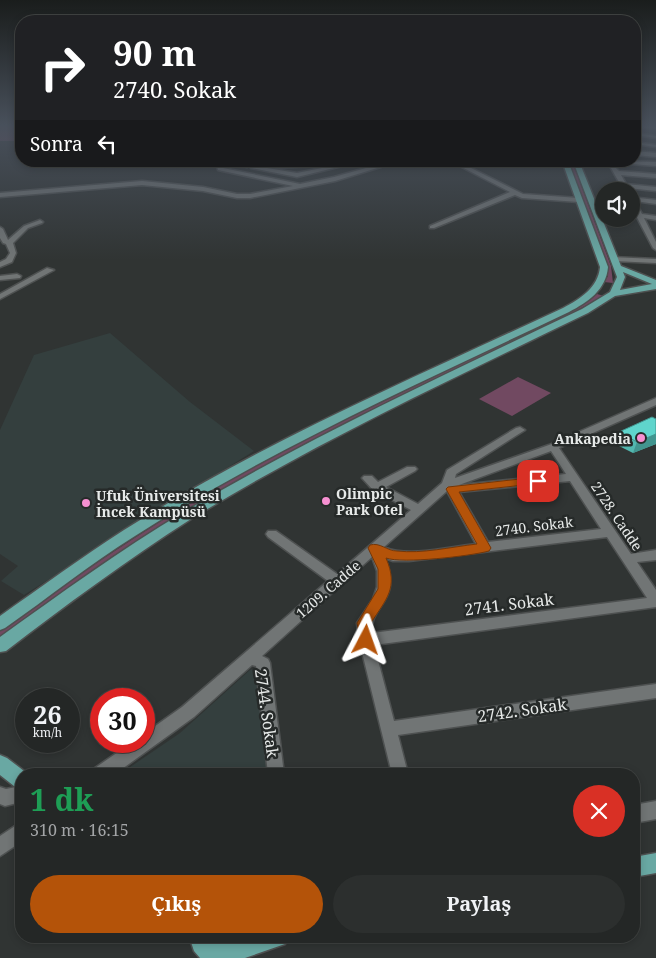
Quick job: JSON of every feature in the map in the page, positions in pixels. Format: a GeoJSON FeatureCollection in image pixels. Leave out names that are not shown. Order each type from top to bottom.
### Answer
{"type":"FeatureCollection","features":[{"type":"Feature","properties":{"kind":"main road"},"geometry":{"type":"LineString","coordinates":[[0,624],[129,533],[219,479],[312,430],[566,310],[587,298],[604,274],[604,267],[568,170]]}},
{"type":"Feature","properties":{"kind":"main road"},"geometry":{"type":"LineString","coordinates":[[0,646],[119,561],[215,499],[309,448],[585,311],[616,290],[621,277],[579,170]]}},
{"type":"Feature","properties":{"kind":"main road"},"geometry":{"type":"LineString","coordinates":[[615,263],[656,284]]}},
{"type":"Feature","properties":{"kind":"main road"},"geometry":{"type":"LineString","coordinates":[[596,287],[616,290],[646,288],[656,284]]}},
{"type":"Feature","properties":{"kind":"main road"},"geometry":{"type":"LineString","coordinates":[[0,764],[15,775]]}},
{"type":"Feature","properties":{"kind":"main road"},"geometry":{"type":"LineString","coordinates":[[640,866],[656,863]]}},
{"type":"Feature","properties":{"kind":"main road"},"geometry":{"type":"LineString","coordinates":[[201,947],[213,954],[231,951],[256,943]]}},
{"type":"Feature","properties":{"kind":"street"},"geometry":{"type":"LineString","coordinates":[[223,170],[295,185],[358,170]]}},
{"type":"Feature","properties":{"kind":"street"},"geometry":{"type":"LineString","coordinates":[[233,172],[238,170]]}},
{"type":"Feature","properties":{"kind":"street"},"geometry":{"type":"LineString","coordinates":[[273,170],[297,175],[322,170]]}},
{"type":"Feature","properties":{"kind":"street"},"geometry":{"type":"LineString","coordinates":[[0,195],[156,184],[203,189],[237,196],[250,196],[335,179],[368,170]]}},
{"type":"Feature","properties":{"kind":"street"},"geometry":{"type":"LineString","coordinates":[[470,170],[528,197],[579,200]]}},
{"type":"Feature","properties":{"kind":"street"},"geometry":{"type":"LineString","coordinates":[[616,170],[622,182]]}},
{"type":"Feature","properties":{"kind":"street"},"geometry":{"type":"LineString","coordinates":[[617,173],[656,176]]}},
{"type":"Feature","properties":{"kind":"street"},"geometry":{"type":"LineString","coordinates":[[640,189],[656,189]]}},
{"type":"Feature","properties":{"kind":"street"},"geometry":{"type":"LineString","coordinates":[[432,227],[516,192]]}},
{"type":"Feature","properties":{"kind":"street"},"geometry":{"type":"LineString","coordinates":[[640,201],[656,202]]}},
{"type":"Feature","properties":{"kind":"street"},"geometry":{"type":"LineString","coordinates":[[640,216],[656,218]]}},
{"type":"Feature","properties":{"kind":"street"},"geometry":{"type":"LineString","coordinates":[[640,216],[652,235],[656,248]]}},
{"type":"Feature","properties":{"kind":"street"},"geometry":{"type":"LineString","coordinates":[[9,243],[26,227],[40,222]]}},
{"type":"Feature","properties":{"kind":"street"},"geometry":{"type":"LineString","coordinates":[[0,229],[5,242],[9,243],[13,253],[11,258],[0,266]]}},
{"type":"Feature","properties":{"kind":"street"},"geometry":{"type":"LineString","coordinates":[[615,263],[656,260]]}},
{"type":"Feature","properties":{"kind":"street"},"geometry":{"type":"LineString","coordinates":[[0,297],[50,270]]}},
{"type":"Feature","properties":{"kind":"street"},"geometry":{"type":"LineString","coordinates":[[0,278],[17,276]]}},
{"type":"Feature","properties":{"kind":"street","name":"1209. Cadde"},"geometry":{"type":"LineString","coordinates":[[109,768],[188,712],[447,485],[553,447],[656,401]]}},
{"type":"Feature","properties":{"kind":"street"},"geometry":{"type":"LineString","coordinates":[[447,485],[451,472],[520,430]]}},
{"type":"Feature","properties":{"kind":"street","name":"2728. Cadde"},"geometry":{"type":"LineString","coordinates":[[553,447],[656,602]]}},
{"type":"Feature","properties":{"kind":"street"},"geometry":{"type":"LineString","coordinates":[[377,487],[411,469]]}},
{"type":"Feature","properties":{"kind":"street"},"geometry":{"type":"LineString","coordinates":[[485,548],[452,489],[573,477]]}},
{"type":"Feature","properties":{"kind":"street"},"geometry":{"type":"LineString","coordinates":[[368,478],[377,487],[419,510]]}},
{"type":"Feature","properties":{"kind":"street","name":"2740. Sokak"},"geometry":{"type":"LineString","coordinates":[[375,548],[393,556],[409,556],[610,532]]}},
{"type":"Feature","properties":{"kind":"street"},"geometry":{"type":"LineString","coordinates":[[272,534],[337,581]]}},
{"type":"Feature","properties":{"kind":"street"},"geometry":{"type":"LineString","coordinates":[[375,548],[384,569],[385,590],[364,623],[366,640],[399,768]]}},
{"type":"Feature","properties":{"kind":"street"},"geometry":{"type":"LineString","coordinates":[[628,559],[656,555]]}},
{"type":"Feature","properties":{"kind":"street","name":"2741. Sokak"},"geometry":{"type":"LineString","coordinates":[[366,640],[656,602]]}},
{"type":"Feature","properties":{"kind":"street","name":"2744. Sokak"},"geometry":{"type":"LineString","coordinates":[[251,657],[263,664],[275,768]]}},
{"type":"Feature","properties":{"kind":"street","name":"2742. Sokak"},"geometry":{"type":"LineString","coordinates":[[389,729],[656,691]]}},
{"type":"Feature","properties":{"kind":"street"},"geometry":{"type":"LineString","coordinates":[[0,795],[5,798],[15,796]]}},
{"type":"Feature","properties":{"kind":"street"},"geometry":{"type":"LineString","coordinates":[[640,813],[656,810]]}},
{"type":"Feature","properties":{"kind":"street"},"geometry":{"type":"LineString","coordinates":[[0,847],[15,836]]}},
{"type":"Feature","properties":{"kind":"shaded area"},"geometry":{"type":"Polygon","coordinates":[[[572,170],[575,170],[611,266],[613,283],[604,282],[608,276],[608,268],[572,170]]]}},
{"type":"Feature","properties":{"kind":"shaded area"},"geometry":{"type":"Polygon","coordinates":[[[597,294],[604,296],[547,326],[310,441],[208,497],[113,556],[0,637],[0,630],[81,573],[164,519],[221,485],[353,415],[579,307],[597,294]]]}},
{"type":"Feature","properties":{"kind":"shaded area","name":"Ufuk Üniversitesi İncek Kampüsü"},"geometry":{"type":"Polygon","coordinates":[[[110,333],[190,402],[254,451],[24,595],[1,581],[18,566],[0,554],[0,430],[34,355],[110,333]]]}},
{"type":"Feature","properties":{"kind":"shaded area"},"geometry":{"type":"Polygon","coordinates":[[[518,377],[551,393],[512,416],[479,399],[518,377]]]}},
{"type":"Feature","properties":{"kind":"shaded area"},"geometry":{"type":"Polygon","coordinates":[[[258,667],[269,768],[129,768],[151,753],[155,753],[155,750],[180,733],[250,670],[258,667]]]}},
{"type":"Feature","properties":{"kind":"building"},"geometry":{"type":"Polygon","coordinates":[[[652,417],[656,419],[656,434],[637,442],[619,432],[652,417]]]}},
{"type":"Feature","properties":{"kind":"place","name":"Ankapedia"},"geometry":{"type":"Point","coordinates":[641,438]}},
{"type":"Feature","properties":{"kind":"place","name":"Olimpic Park Otel"},"geometry":{"type":"Point","coordinates":[326,501]}},
{"type":"Feature","properties":{"kind":"place","name":"Ufuk Üniversitesi İncek Kampüsü"},"geometry":{"type":"Point","coordinates":[86,503]}},
{"type":"Feature","properties":{"kind":"route"},"geometry":{"type":"LineString","coordinates":[[366,640],[364,623],[385,590],[384,569],[375,548],[393,556],[485,548],[452,489],[538,481]]}}]}
